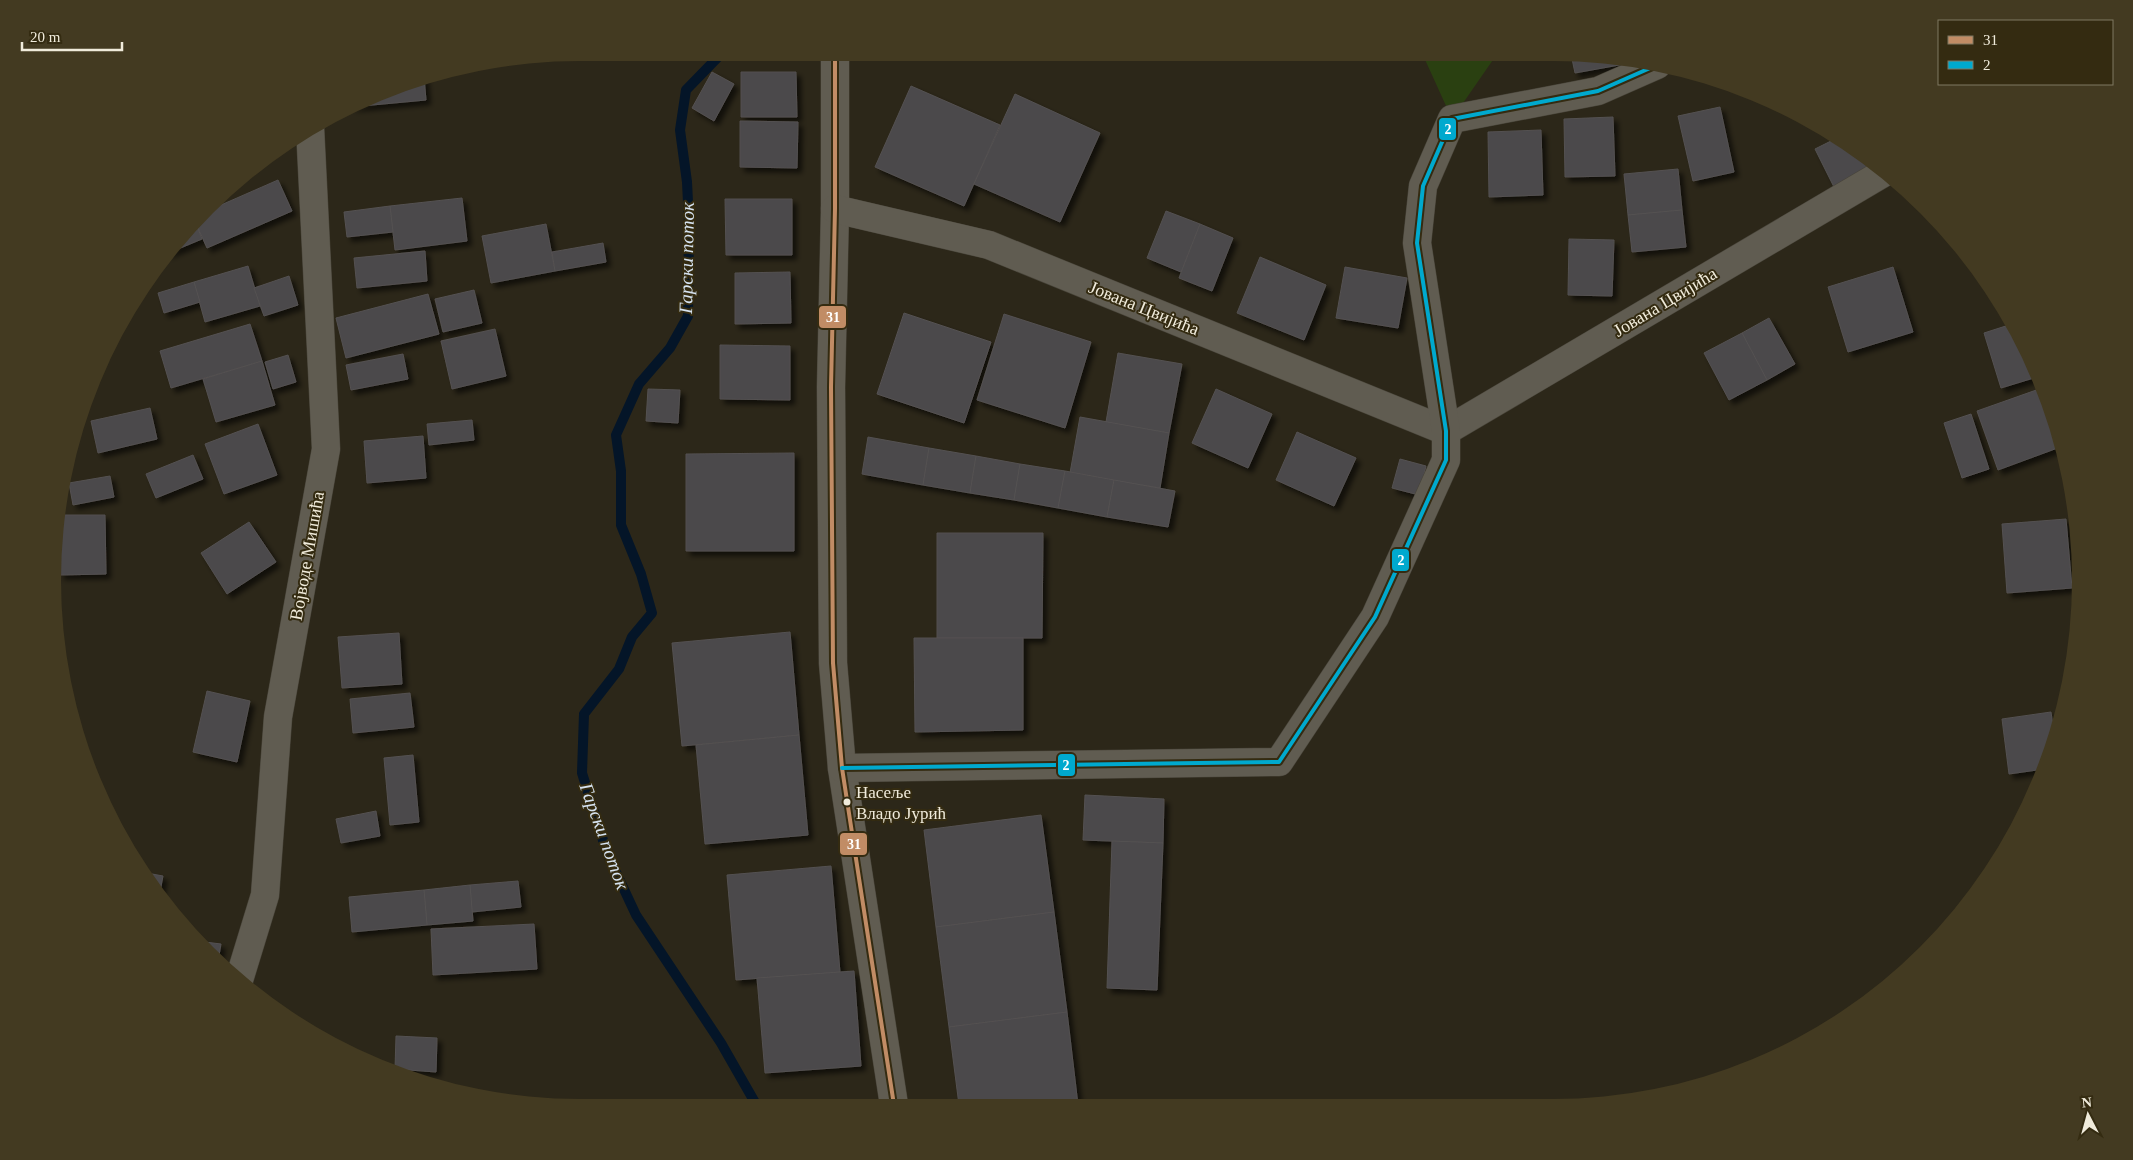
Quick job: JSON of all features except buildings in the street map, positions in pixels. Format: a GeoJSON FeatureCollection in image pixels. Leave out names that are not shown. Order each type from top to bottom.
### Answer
{"type":"FeatureCollection","features":[{"type":"Feature","properties":{"kind":"street"},"geometry":{"type":"LineString","coordinates":[[835,61],[836,208],[831,388],[833,663],[842,768],[893,1099]]}},
{"type":"Feature","properties":{"kind":"street"},"geometry":{"type":"LineString","coordinates":[[842,768],[1279,762],[1375,617],[1446,460],[1446,431],[1417,242],[1423,186],[1452,118],[1598,91],[1647,70]]}},
{"type":"Feature","properties":{"kind":"street","name":"Војводе Мишића"},"geometry":{"type":"LineString","coordinates":[[241,973],[264,895],[278,717],[326,449],[310,138]]}},
{"type":"Feature","properties":{"kind":"street","name":"Јована Цвијића"},"geometry":{"type":"LineString","coordinates":[[836,208],[989,245],[1446,431],[1878,176]]}},
{"type":"Feature","properties":{"kind":"green space"},"geometry":{"type":"Polygon","coordinates":[[[1426,61],[1492,61],[1452,119],[1426,61]]]}},
{"type":"Feature","properties":{"kind":"waterway","name":"Гарски поток"},"geometry":{"type":"LineString","coordinates":[[714,61],[686,90],[680,130],[687,182],[689,223],[688,316],[670,348],[639,384],[616,435],[621,471],[621,525],[641,574],[652,613],[632,637],[619,669],[584,714],[582,773],[607,853],[636,915],[721,1043],[753,1099]]}},
{"type":"Feature","properties":{"kind":"transit line","name":"31"},"geometry":{"type":"LineString","coordinates":[[835,61],[835,209],[831,387],[833,663],[842,768],[893,1099]]}},
{"type":"Feature","properties":{"kind":"transit line","name":"2"},"geometry":{"type":"LineString","coordinates":[[842,768],[1279,762],[1375,617],[1446,460],[1446,431],[1417,243],[1423,186],[1452,119],[1598,91],[1646,70]]}},
{"type":"Feature","properties":{"kind":"place","name":"Насеље Владо Јурић"},"geometry":{"type":"Point","coordinates":[847,802]}}]}
